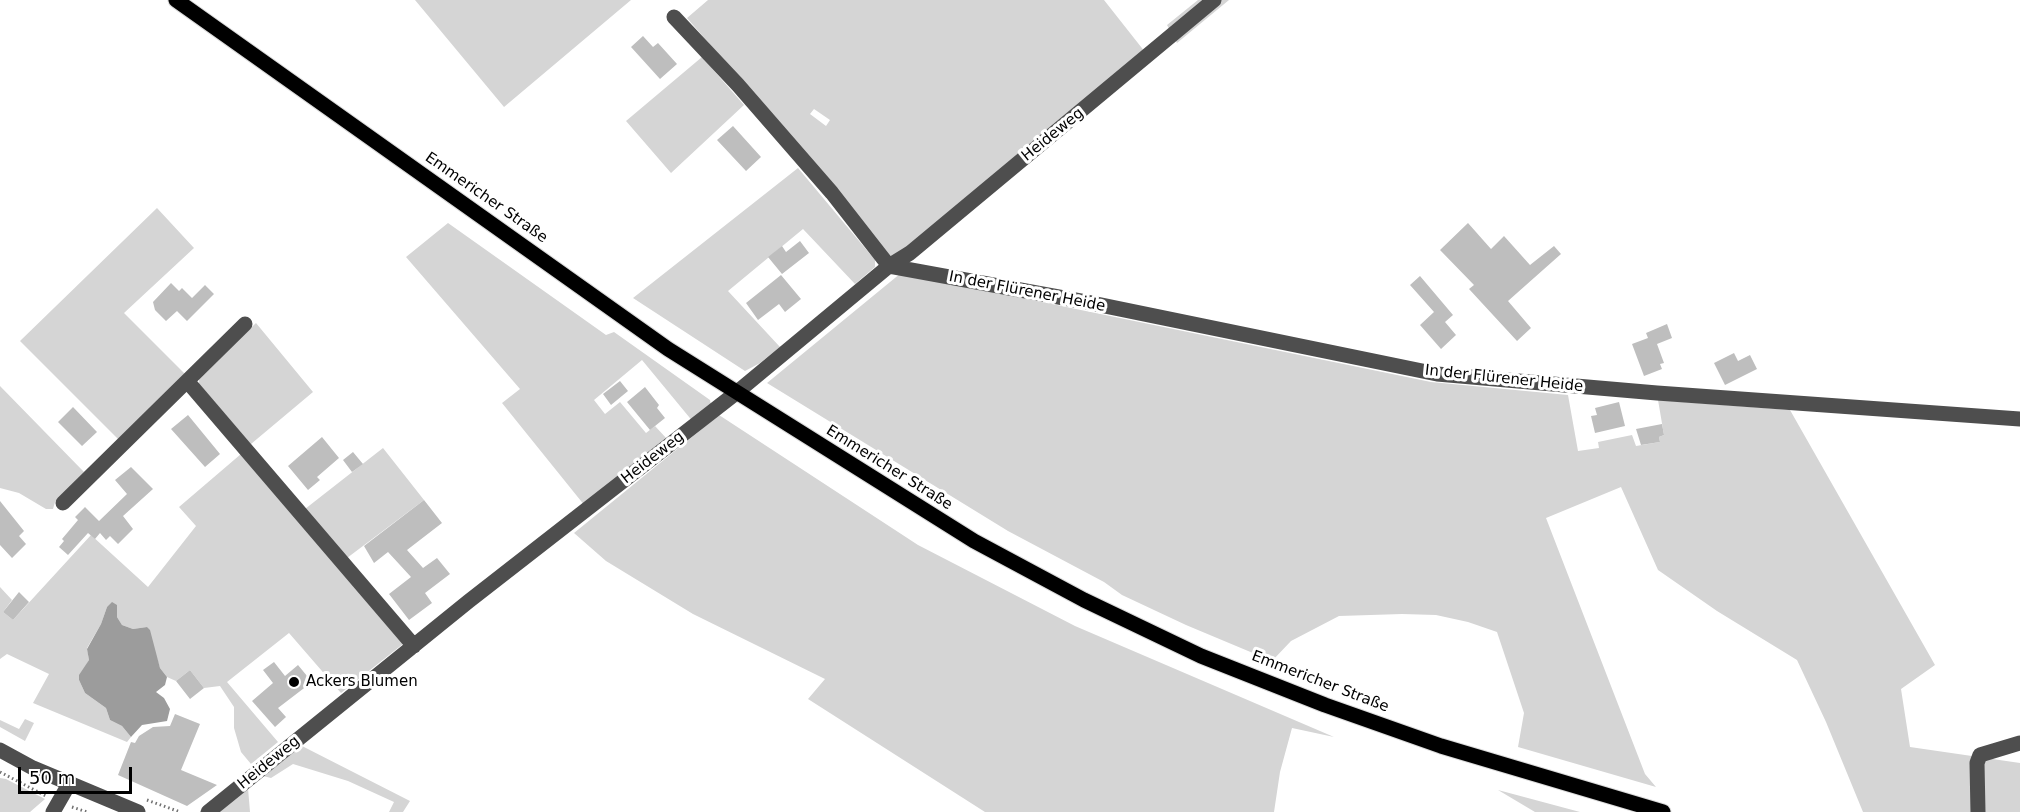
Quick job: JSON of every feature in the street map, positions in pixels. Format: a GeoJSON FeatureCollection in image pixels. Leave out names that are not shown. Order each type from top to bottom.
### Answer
{"type":"FeatureCollection","features":[{"type":"Feature","properties":{"kind":"main road","name":"Emmericher Straße"},"geometry":{"type":"LineString","coordinates":[[176,0],[668,349],[974,541],[1084,600],[1201,656],[1325,705],[1441,746],[1663,812]]}},
{"type":"Feature","properties":{"kind":"street","name":"Heideweg"},"geometry":{"type":"LineString","coordinates":[[208,812],[414,646],[736,393],[890,266],[910,253],[1214,0]]}},
{"type":"Feature","properties":{"kind":"street"},"geometry":{"type":"LineString","coordinates":[[675,17],[808,166],[890,266]]}},
{"type":"Feature","properties":{"kind":"street","name":"In der Flürener Heide"},"geometry":{"type":"LineString","coordinates":[[890,266],[1086,302],[1437,374],[1657,393],[2020,419]]}},
{"type":"Feature","properties":{"kind":"street"},"geometry":{"type":"LineString","coordinates":[[63,503],[245,324]]}},
{"type":"Feature","properties":{"kind":"street"},"geometry":{"type":"LineString","coordinates":[[188,382],[414,646]]}},
{"type":"Feature","properties":{"kind":"street"},"geometry":{"type":"LineString","coordinates":[[1978,812],[1977,763],[1980,755],[2020,743]]}},
{"type":"Feature","properties":{"kind":"street"},"geometry":{"type":"LineString","coordinates":[[0,750],[69,784],[140,805]]}},
{"type":"Feature","properties":{"kind":"street"},"geometry":{"type":"LineString","coordinates":[[56,808],[69,784]]}},
{"type":"Feature","properties":{"kind":"path"},"geometry":{"type":"LineString","coordinates":[[0,772],[56,808],[87,812]]}},
{"type":"Feature","properties":{"kind":"path"},"geometry":{"type":"LineString","coordinates":[[140,805],[180,812]]}},
{"type":"Feature","properties":{"kind":"shaded area"},"geometry":{"type":"Polygon","coordinates":[[[415,0],[631,0],[504,107],[415,0]]]}},
{"type":"Feature","properties":{"kind":"shaded area"},"geometry":{"type":"Polygon","coordinates":[[[708,0],[1104,0],[1145,52],[897,257],[888,256],[809,159],[687,18],[708,0]],[[814,109],[810,114],[826,126],[830,120],[814,109]]]}},
{"type":"Feature","properties":{"kind":"shaded area"},"geometry":{"type":"Polygon","coordinates":[[[1198,0],[1229,0],[1177,43],[1167,25],[1198,0]]]}},
{"type":"Feature","properties":{"kind":"shaded area"},"geometry":{"type":"Polygon","coordinates":[[[702,57],[744,105],[671,173],[626,121],[702,57]]]}},
{"type":"Feature","properties":{"kind":"shaded area"},"geometry":{"type":"Polygon","coordinates":[[[798,168],[875,260],[875,267],[855,284],[803,229],[728,291],[780,347],[760,363],[745,371],[633,298],[798,168]]]}},
{"type":"Feature","properties":{"kind":"shaded area"},"geometry":{"type":"Polygon","coordinates":[[[157,208],[194,248],[124,313],[185,374],[118,439],[20,341],[157,208]]]}},
{"type":"Feature","properties":{"kind":"shaded area"},"geometry":{"type":"Polygon","coordinates":[[[448,223],[606,335],[614,332],[710,400],[711,405],[694,423],[642,360],[594,400],[605,414],[620,402],[646,433],[655,426],[667,439],[585,506],[502,403],[520,389],[406,257],[448,223]]]}},
{"type":"Feature","properties":{"kind":"shaded area"},"geometry":{"type":"Polygon","coordinates":[[[901,273],[1431,382],[1568,395],[1578,451],[1599,448],[1598,442],[1632,435],[1636,446],[1660,442],[1659,437],[1664,435],[1658,400],[1790,410],[1935,665],[1901,689],[1910,747],[2020,763],[2020,812],[1863,812],[1826,722],[1797,660],[1717,611],[1658,570],[1621,487],[1546,518],[1645,774],[1656,787],[1518,747],[1524,713],[1497,632],[1468,622],[1436,615],[1339,616],[1291,641],[1272,661],[1122,595],[1104,582],[1008,531],[767,383],[901,273]]]}},
{"type":"Feature","properties":{"kind":"shaded area"},"geometry":{"type":"Polygon","coordinates":[[[256,323],[313,392],[251,444],[199,384],[199,378],[256,323]]]}},
{"type":"Feature","properties":{"kind":"shaded area"},"geometry":{"type":"Polygon","coordinates":[[[0,386],[84,472],[55,502],[53,509],[46,509],[19,493],[0,488],[0,386]]]}},
{"type":"Feature","properties":{"kind":"shaded area"},"geometry":{"type":"Polygon","coordinates":[[[719,415],[918,545],[1075,626],[1334,737],[1292,728],[1280,772],[1274,812],[985,812],[808,699],[825,679],[693,614],[606,561],[574,533],[719,415]]]}},
{"type":"Feature","properties":{"kind":"shaded area"},"geometry":{"type":"Polygon","coordinates":[[[383,448],[424,500],[347,558],[305,509],[383,448]]]}},
{"type":"Feature","properties":{"kind":"shaded area"},"geometry":{"type":"Polygon","coordinates":[[[241,454],[403,644],[341,693],[289,633],[227,682],[278,742],[251,764],[241,752],[234,728],[234,707],[220,686],[204,688],[190,670],[176,681],[167,677],[160,668],[147,627],[133,629],[122,625],[117,617],[117,605],[107,607],[101,624],[87,648],[89,660],[79,680],[85,693],[106,708],[110,720],[122,726],[131,737],[127,742],[33,703],[49,674],[7,654],[0,659],[0,587],[12,600],[3,612],[13,620],[91,535],[148,587],[196,526],[179,507],[241,454]]]}},
{"type":"Feature","properties":{"kind":"shaded area"},"geometry":{"type":"Polygon","coordinates":[[[112,602],[117,605],[117,617],[122,625],[133,629],[147,627],[150,630],[160,668],[167,677],[165,685],[156,692],[164,698],[170,709],[167,721],[142,725],[131,737],[122,726],[110,720],[106,708],[85,693],[79,680],[79,675],[89,660],[87,649],[101,624],[107,607],[112,602]]]}},
{"type":"Feature","properties":{"kind":"shaded area"},"geometry":{"type":"Polygon","coordinates":[[[25,719],[34,723],[25,741],[0,727],[0,720],[19,729],[25,719]]]}},
{"type":"Feature","properties":{"kind":"shaded area"},"geometry":{"type":"Polygon","coordinates":[[[302,746],[410,801],[403,812],[389,812],[394,802],[348,781],[293,764],[271,778],[263,776],[302,746]]]}},
{"type":"Feature","properties":{"kind":"shaded area"},"geometry":{"type":"Polygon","coordinates":[[[0,778],[45,799],[30,812],[0,812],[0,778]]]}},
{"type":"Feature","properties":{"kind":"shaded area"},"geometry":{"type":"Polygon","coordinates":[[[248,788],[250,812],[218,812],[248,788]]]}},
{"type":"Feature","properties":{"kind":"shaded area"},"geometry":{"type":"Polygon","coordinates":[[[1498,790],[1580,812],[1535,812],[1498,790]]]}},
{"type":"Feature","properties":{"kind":"building"},"geometry":{"type":"Polygon","coordinates":[[[643,36],[653,47],[658,43],[677,64],[660,79],[631,47],[643,36]]]}},
{"type":"Feature","properties":{"kind":"building"},"geometry":{"type":"Polygon","coordinates":[[[733,126],[761,157],[746,171],[717,140],[733,126]]]}},
{"type":"Feature","properties":{"kind":"building"},"geometry":{"type":"Polygon","coordinates":[[[1468,223],[1491,249],[1504,236],[1530,265],[1554,246],[1561,254],[1508,301],[1531,328],[1517,341],[1469,289],[1474,285],[1440,250],[1468,223]]]}},
{"type":"Feature","properties":{"kind":"building"},"geometry":{"type":"Polygon","coordinates":[[[800,241],[809,253],[782,274],[768,257],[782,246],[786,252],[800,241]]]}},
{"type":"Feature","properties":{"kind":"building"},"geometry":{"type":"Polygon","coordinates":[[[781,275],[801,299],[785,312],[779,304],[758,320],[746,303],[781,275]]]}},
{"type":"Feature","properties":{"kind":"building"},"geometry":{"type":"Polygon","coordinates":[[[1420,276],[1453,315],[1445,322],[1456,335],[1441,349],[1420,325],[1434,312],[1410,285],[1420,276]]]}},
{"type":"Feature","properties":{"kind":"building"},"geometry":{"type":"Polygon","coordinates":[[[171,283],[179,291],[182,288],[192,298],[205,285],[214,294],[187,321],[177,311],[166,321],[155,310],[153,302],[171,283]]]}},
{"type":"Feature","properties":{"kind":"building"},"geometry":{"type":"Polygon","coordinates":[[[1667,324],[1672,338],[1657,344],[1664,363],[1660,364],[1662,369],[1644,376],[1632,344],[1648,338],[1646,333],[1667,324]]]}},
{"type":"Feature","properties":{"kind":"building"},"geometry":{"type":"Polygon","coordinates":[[[1734,353],[1738,361],[1750,355],[1757,369],[1725,385],[1714,363],[1734,353]]]}},
{"type":"Feature","properties":{"kind":"building"},"geometry":{"type":"Polygon","coordinates":[[[620,381],[628,391],[611,405],[603,394],[620,381]]]}},
{"type":"Feature","properties":{"kind":"building"},"geometry":{"type":"Polygon","coordinates":[[[645,387],[659,405],[657,408],[665,418],[650,430],[627,402],[645,387]]]}},
{"type":"Feature","properties":{"kind":"building"},"geometry":{"type":"Polygon","coordinates":[[[1619,402],[1625,426],[1595,433],[1591,416],[1597,415],[1595,408],[1619,402]]]}},
{"type":"Feature","properties":{"kind":"building"},"geometry":{"type":"Polygon","coordinates":[[[73,407],[97,432],[82,446],[58,422],[73,407]]]}},
{"type":"Feature","properties":{"kind":"building"},"geometry":{"type":"Polygon","coordinates":[[[188,415],[220,454],[205,467],[171,429],[188,415]]]}},
{"type":"Feature","properties":{"kind":"building"},"geometry":{"type":"Polygon","coordinates":[[[1662,424],[1664,435],[1659,437],[1660,442],[1641,445],[1636,429],[1662,424]]]}},
{"type":"Feature","properties":{"kind":"building"},"geometry":{"type":"Polygon","coordinates":[[[322,437],[339,458],[317,477],[320,480],[308,490],[288,466],[322,437]]]}},
{"type":"Feature","properties":{"kind":"building"},"geometry":{"type":"Polygon","coordinates":[[[353,452],[363,464],[352,472],[343,460],[353,452]]]}},
{"type":"Feature","properties":{"kind":"building"},"geometry":{"type":"Polygon","coordinates":[[[131,467],[153,489],[123,516],[133,529],[118,544],[110,536],[106,540],[100,533],[95,539],[88,533],[68,555],[59,547],[64,541],[62,539],[78,520],[75,517],[85,507],[99,521],[127,494],[115,480],[131,467]]]}},
{"type":"Feature","properties":{"kind":"building"},"geometry":{"type":"Polygon","coordinates":[[[424,500],[442,523],[407,550],[423,568],[437,558],[450,574],[425,593],[432,603],[409,620],[389,594],[411,577],[388,552],[374,563],[364,546],[424,500]]]}},
{"type":"Feature","properties":{"kind":"building"},"geometry":{"type":"Polygon","coordinates":[[[0,501],[24,531],[19,536],[26,544],[12,558],[0,545],[0,501]]]}},
{"type":"Feature","properties":{"kind":"building"},"geometry":{"type":"Polygon","coordinates":[[[19,592],[29,602],[13,620],[3,612],[19,592]]]}},
{"type":"Feature","properties":{"kind":"building"},"geometry":{"type":"Polygon","coordinates":[[[274,662],[285,676],[298,665],[312,682],[278,708],[286,717],[275,727],[252,701],[273,683],[263,670],[274,662]]]}},
{"type":"Feature","properties":{"kind":"building"},"geometry":{"type":"Polygon","coordinates":[[[190,670],[204,688],[190,699],[176,681],[190,670]]]}},
{"type":"Feature","properties":{"kind":"building"},"geometry":{"type":"Polygon","coordinates":[[[175,714],[200,724],[181,770],[217,785],[187,806],[118,775],[131,742],[135,743],[139,736],[153,727],[170,726],[175,714]]]}},
{"type":"Feature","properties":{"kind":"place","name":"Ackers Blumen"},"geometry":{"type":"Point","coordinates":[294,682]}}]}
